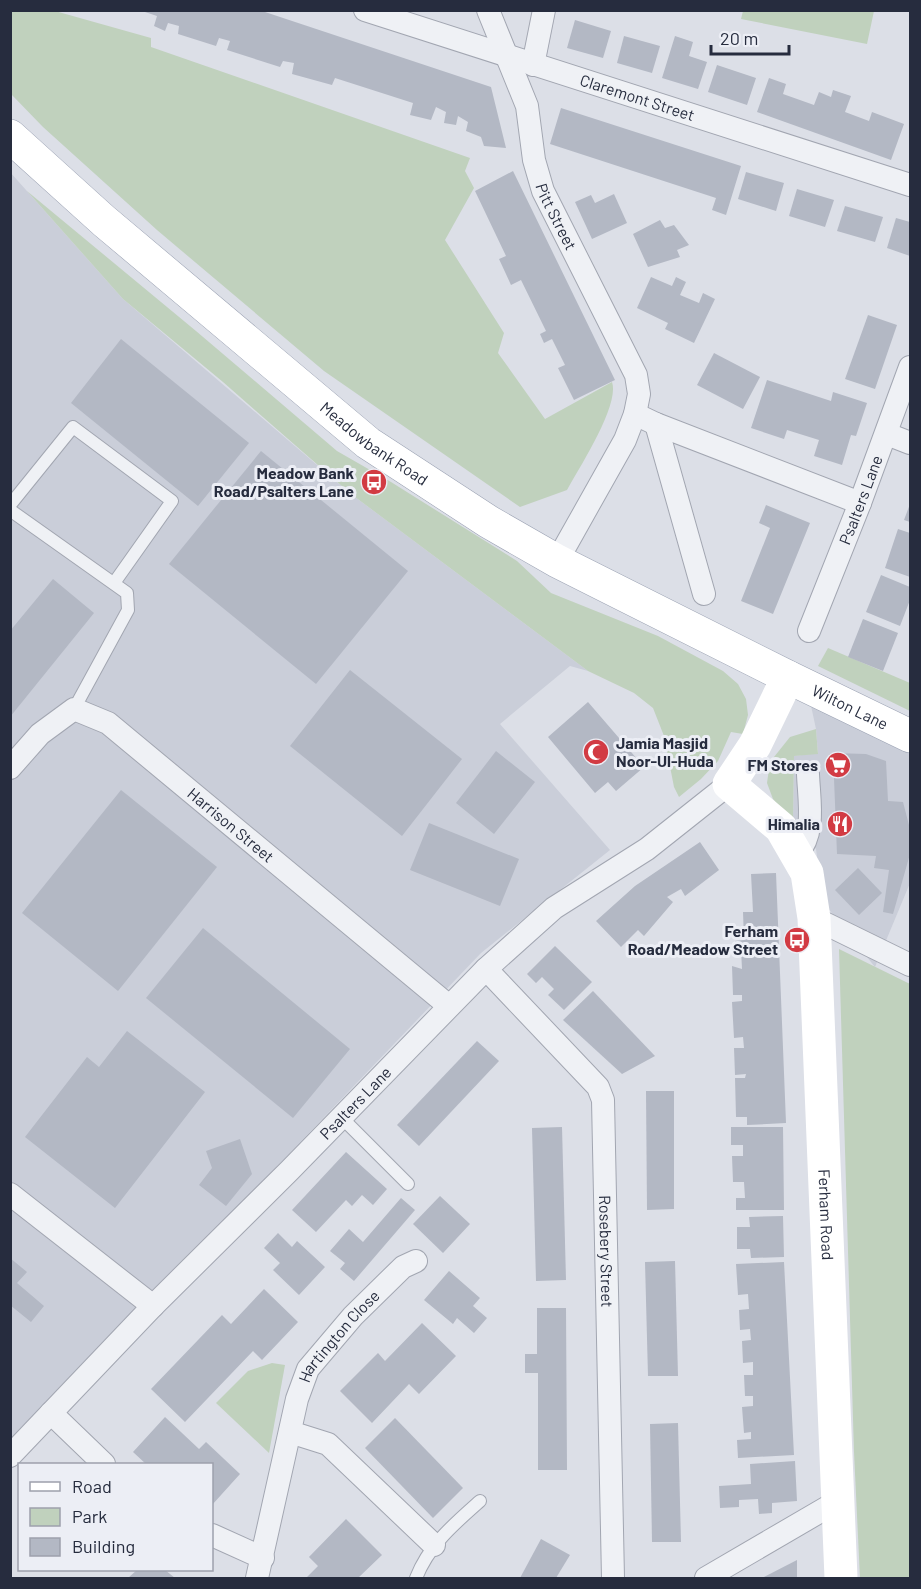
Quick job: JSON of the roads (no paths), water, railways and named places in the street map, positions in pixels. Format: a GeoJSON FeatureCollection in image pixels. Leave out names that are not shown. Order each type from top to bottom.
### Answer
{"type":"FeatureCollection","features":[{"type":"Feature","properties":{"kind":"main road","name":"Meadowbank Road"},"geometry":{"type":"LineString","coordinates":[[10,136],[104,221],[368,443],[489,522],[557,561],[788,677]]}},
{"type":"Feature","properties":{"kind":"main road","name":"Wilton Lane"},"geometry":{"type":"LineString","coordinates":[[788,677],[910,736]]}},
{"type":"Feature","properties":{"kind":"main road"},"geometry":{"type":"LineString","coordinates":[[729,784],[755,745],[788,677]]}},
{"type":"Feature","properties":{"kind":"main road","name":"Ferham Road"},"geometry":{"type":"LineString","coordinates":[[729,784],[781,828],[807,873],[814,918],[841,1578]]}},
{"type":"Feature","properties":{"kind":"street","name":"Claremont Street"},"geometry":{"type":"LineString","coordinates":[[365,10],[910,185]]}},
{"type":"Feature","properties":{"kind":"street","name":"Pitt Street"},"geometry":{"type":"LineString","coordinates":[[488,10],[527,106],[534,160],[543,191],[636,375],[646,419],[704,594]]}},
{"type":"Feature","properties":{"kind":"street"},"geometry":{"type":"LineString","coordinates":[[533,65],[544,10]]}},
{"type":"Feature","properties":{"kind":"street","name":"Psalters Lane"},"geometry":{"type":"LineString","coordinates":[[809,631],[910,367]]}},
{"type":"Feature","properties":{"kind":"street","name":"Pitt Street"},"geometry":{"type":"LineString","coordinates":[[557,561],[625,440],[646,419]]}},
{"type":"Feature","properties":{"kind":"street"},"geometry":{"type":"LineString","coordinates":[[646,419],[860,502]]}},
{"type":"Feature","properties":{"kind":"street"},"geometry":{"type":"LineString","coordinates":[[886,434],[910,443]]}},
{"type":"Feature","properties":{"kind":"street"},"geometry":{"type":"LineString","coordinates":[[10,768],[40,734],[74,709]]}},
{"type":"Feature","properties":{"kind":"street","name":"Harrison Street"},"geometry":{"type":"LineString","coordinates":[[74,709],[108,723],[449,1006]]}},
{"type":"Feature","properties":{"kind":"street"},"geometry":{"type":"LineString","coordinates":[[797,854],[806,844],[810,821],[808,774]]}},
{"type":"Feature","properties":{"kind":"street","name":"Psalters Lane"},"geometry":{"type":"LineString","coordinates":[[10,1456],[153,1305],[486,969],[554,908],[647,849],[729,784]]}},
{"type":"Feature","properties":{"kind":"street"},"geometry":{"type":"LineString","coordinates":[[814,918],[910,965]]}},
{"type":"Feature","properties":{"kind":"street","name":"Rosebery Street"},"geometry":{"type":"LineString","coordinates":[[486,969],[598,1088],[603,1100],[613,1578]]}},
{"type":"Feature","properties":{"kind":"street"},"geometry":{"type":"LineString","coordinates":[[10,1194],[153,1305]]}},
{"type":"Feature","properties":{"kind":"street","name":"Hartington Close"},"geometry":{"type":"LineString","coordinates":[[213,1536],[260,1568],[297,1399],[308,1369],[353,1316],[403,1267],[416,1261]]}},
{"type":"Feature","properties":{"kind":"street"},"geometry":{"type":"LineString","coordinates":[[51,1413],[103,1463]]}},
{"type":"Feature","properties":{"kind":"street"},"geometry":{"type":"LineString","coordinates":[[290,1432],[318,1440],[333,1448],[434,1545]]}},
{"type":"Feature","properties":{"kind":"street"},"geometry":{"type":"LineString","coordinates":[[706,1578],[838,1501]]}},
{"type":"Feature","properties":{"kind":"lane"},"geometry":{"type":"LineString","coordinates":[[10,505],[73,427],[171,501],[114,583]]}},
{"type":"Feature","properties":{"kind":"lane"},"geometry":{"type":"LineString","coordinates":[[10,510],[127,593],[128,610],[74,709]]}},
{"type":"Feature","properties":{"kind":"lane"},"geometry":{"type":"LineString","coordinates":[[341,1117],[408,1184]]}},
{"type":"Feature","properties":{"kind":"lane"},"geometry":{"type":"LineString","coordinates":[[416,1578],[434,1545],[480,1501]]}},
{"type":"Feature","properties":{"kind":"place","name":"Meadow Bank Road/Psalters Lane"},"geometry":{"type":"Point","coordinates":[374,482]}},
{"type":"Feature","properties":{"kind":"place","name":"Jamia Masjid Noor-Ul-Huda"},"geometry":{"type":"Point","coordinates":[596,752]}},
{"type":"Feature","properties":{"kind":"place","name":"FM Stores"},"geometry":{"type":"Point","coordinates":[838,765]}},
{"type":"Feature","properties":{"kind":"place","name":"Himalia"},"geometry":{"type":"Point","coordinates":[840,824]}},
{"type":"Feature","properties":{"kind":"place","name":"Ferham Road/Meadow Street"},"geometry":{"type":"Point","coordinates":[797,940]}}]}
